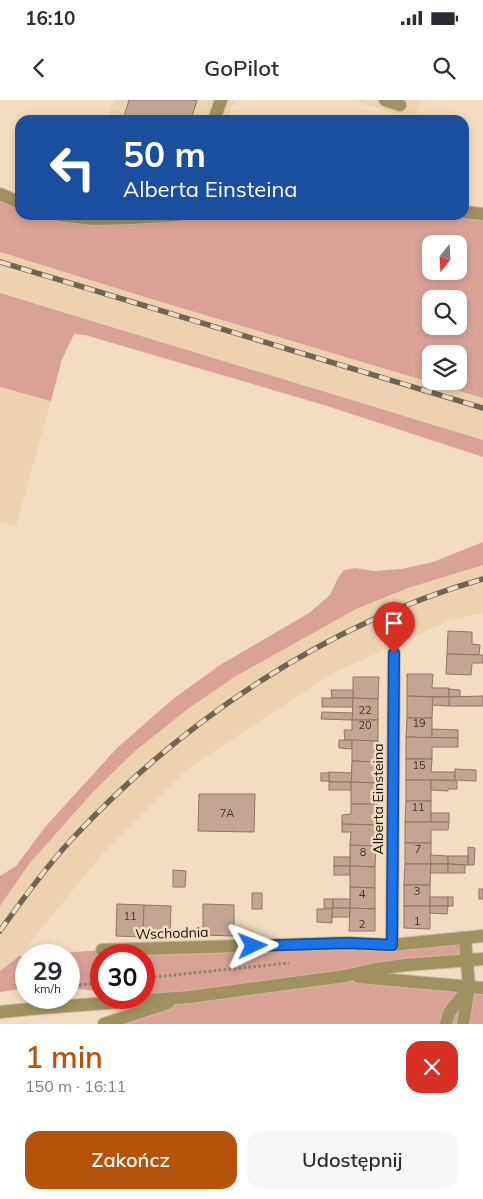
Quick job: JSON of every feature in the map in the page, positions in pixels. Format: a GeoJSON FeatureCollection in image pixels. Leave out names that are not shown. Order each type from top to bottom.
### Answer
{"type":"FeatureCollection","features":[{"type":"Feature","properties":{"kind":"street"},"geometry":{"type":"LineString","coordinates":[[216,115],[220,100]]}},
{"type":"Feature","properties":{"kind":"street"},"geometry":{"type":"LineString","coordinates":[[385,100],[400,105]]}},
{"type":"Feature","properties":{"kind":"street"},"geometry":{"type":"LineString","coordinates":[[0,194],[15,201]]}},
{"type":"Feature","properties":{"kind":"street"},"geometry":{"type":"LineString","coordinates":[[469,213],[483,214]]}},
{"type":"Feature","properties":{"kind":"street","name":"Alberta Einsteina"},"geometry":{"type":"LineString","coordinates":[[392,945],[394,653]]}},
{"type":"Feature","properties":{"kind":"street","name":"Wschodnia"},"geometry":{"type":"LineString","coordinates":[[155,948],[347,943],[392,945],[483,936]]}},
{"type":"Feature","properties":{"kind":"street"},"geometry":{"type":"LineString","coordinates":[[462,1024],[470,987],[464,938]]}},
{"type":"Feature","properties":{"kind":"street"},"geometry":{"type":"LineString","coordinates":[[0,1012],[188,997],[345,976],[406,965],[483,959]]}},
{"type":"Feature","properties":{"kind":"street"},"geometry":{"type":"LineString","coordinates":[[345,976],[483,988]]}},
{"type":"Feature","properties":{"kind":"street"},"geometry":{"type":"LineString","coordinates":[[446,1024],[450,1013],[470,987]]}},
{"type":"Feature","properties":{"kind":"street"},"geometry":{"type":"LineString","coordinates":[[104,1024],[188,997]]}},
{"type":"Feature","properties":{"kind":"path"},"geometry":{"type":"LineString","coordinates":[[155,977],[297,962]]}},
{"type":"Feature","properties":{"kind":"shaded area"},"geometry":{"type":"Polygon","coordinates":[[[114,100],[234,100],[230,115],[110,115],[114,100]]]}},
{"type":"Feature","properties":{"kind":"shaded area"},"geometry":{"type":"Polygon","coordinates":[[[353,100],[421,100],[416,115],[400,115],[353,100]]]}},
{"type":"Feature","properties":{"kind":"shaded area"},"geometry":{"type":"Polygon","coordinates":[[[0,194],[15,201],[15,220],[469,220],[469,215],[483,214],[483,398],[456,390],[467,390],[467,345],[422,345],[422,380],[0,252],[0,194]]]}},
{"type":"Feature","properties":{"kind":"shaded area"},"geometry":{"type":"Polygon","coordinates":[[[0,252],[422,380],[422,390],[456,390],[483,398],[483,440],[0,293],[0,252]]]}},
{"type":"Feature","properties":{"kind":"shaded area"},"geometry":{"type":"Polygon","coordinates":[[[0,293],[483,440],[483,457],[324,405],[85,335],[74,334],[62,359],[51,401],[0,387],[0,293]]]}},
{"type":"Feature","properties":{"kind":"shaded area"},"geometry":{"type":"Polygon","coordinates":[[[0,387],[51,401],[16,526],[0,521],[0,387]]]}},
{"type":"Feature","properties":{"kind":"shaded area"},"geometry":{"type":"Polygon","coordinates":[[[483,542],[483,565],[408,588],[356,609],[236,676],[189,708],[135,751],[93,792],[29,864],[0,906],[0,876],[16,866],[46,826],[117,748],[173,699],[220,665],[309,613],[330,595],[344,570],[355,568],[374,571],[401,569],[433,562],[483,542]]]}},
{"type":"Feature","properties":{"kind":"shaded area"},"geometry":{"type":"Polygon","coordinates":[[[483,565],[483,613],[451,620],[333,673],[185,771],[104,852],[29,944],[15,944],[15,959],[0,971],[0,906],[29,864],[93,792],[135,751],[189,708],[236,676],[356,609],[408,588],[483,565]]]}},
{"type":"Feature","properties":{"kind":"shaded area"},"geometry":{"type":"Polygon","coordinates":[[[465,938],[467,960],[347,976],[483,988],[483,1024],[104,1024],[155,1009],[187,997],[155,995],[155,948],[465,938]]]}},
{"type":"Feature","properties":{"kind":"shaded area"},"geometry":{"type":"Polygon","coordinates":[[[90,951],[90,990],[80,989],[80,952],[90,951]]]}},
{"type":"Feature","properties":{"kind":"shaded area"},"geometry":{"type":"Polygon","coordinates":[[[15,959],[15,990],[0,992],[0,971],[15,959]]]}},
{"type":"Feature","properties":{"kind":"building"},"geometry":{"type":"Polygon","coordinates":[[[129,100],[197,100],[192,115],[124,115],[129,100]]]}},
{"type":"Feature","properties":{"kind":"building"},"geometry":{"type":"Polygon","coordinates":[[[448,631],[472,632],[472,644],[480,645],[479,655],[447,654],[448,631]]]}},
{"type":"Feature","properties":{"kind":"building"},"geometry":{"type":"Polygon","coordinates":[[[447,654],[483,655],[483,663],[472,663],[471,675],[446,674],[447,654]]]}},
{"type":"Feature","properties":{"kind":"building"},"geometry":{"type":"Polygon","coordinates":[[[407,674],[433,674],[432,688],[449,688],[449,697],[407,696],[407,674]]]}},
{"type":"Feature","properties":{"kind":"building"},"geometry":{"type":"Polygon","coordinates":[[[353,677],[379,677],[378,699],[353,698],[353,677]]]}},
{"type":"Feature","properties":{"kind":"building"},"geometry":{"type":"Polygon","coordinates":[[[449,689],[460,690],[460,697],[449,697],[449,689]]]}},
{"type":"Feature","properties":{"kind":"building"},"geometry":{"type":"Polygon","coordinates":[[[331,690],[353,690],[353,698],[332,698],[331,690]]]}},
{"type":"Feature","properties":{"kind":"building"},"geometry":{"type":"Polygon","coordinates":[[[407,696],[433,697],[432,718],[407,718],[407,696]]]}},
{"type":"Feature","properties":{"kind":"building"},"geometry":{"type":"Polygon","coordinates":[[[483,696],[483,706],[449,706],[449,697],[483,696]]]}},
{"type":"Feature","properties":{"kind":"building"},"geometry":{"type":"Polygon","coordinates":[[[433,697],[449,697],[449,706],[432,705],[433,697]]]}},
{"type":"Feature","properties":{"kind":"building"},"geometry":{"type":"Polygon","coordinates":[[[322,698],[353,698],[353,707],[322,707],[322,698]]]}},
{"type":"Feature","properties":{"kind":"building"},"geometry":{"type":"Polygon","coordinates":[[[353,698],[378,699],[378,720],[352,720],[353,698]]]}},
{"type":"Feature","properties":{"kind":"building"},"geometry":{"type":"Polygon","coordinates":[[[322,712],[353,713],[352,720],[321,719],[322,712]]]}},
{"type":"Feature","properties":{"kind":"building"},"geometry":{"type":"Polygon","coordinates":[[[407,718],[432,718],[432,738],[406,737],[407,718]]]}},
{"type":"Feature","properties":{"kind":"building"},"geometry":{"type":"Polygon","coordinates":[[[352,720],[378,720],[378,741],[345,740],[344,730],[352,730],[352,720]]]}},
{"type":"Feature","properties":{"kind":"building"},"geometry":{"type":"Polygon","coordinates":[[[432,729],[458,730],[458,738],[432,738],[432,729]]]}},
{"type":"Feature","properties":{"kind":"building"},"geometry":{"type":"Polygon","coordinates":[[[406,737],[458,738],[458,747],[432,747],[432,759],[406,759],[406,737]]]}},
{"type":"Feature","properties":{"kind":"building"},"geometry":{"type":"Polygon","coordinates":[[[339,740],[352,740],[352,749],[339,748],[339,740]]]}},
{"type":"Feature","properties":{"kind":"building"},"geometry":{"type":"Polygon","coordinates":[[[352,740],[378,741],[377,762],[352,761],[352,740]]]}},
{"type":"Feature","properties":{"kind":"building"},"geometry":{"type":"Polygon","coordinates":[[[406,759],[432,759],[431,772],[455,772],[455,780],[406,780],[406,759]]]}},
{"type":"Feature","properties":{"kind":"building"},"geometry":{"type":"Polygon","coordinates":[[[352,761],[377,762],[377,783],[351,782],[352,761]]]}},
{"type":"Feature","properties":{"kind":"building"},"geometry":{"type":"Polygon","coordinates":[[[455,769],[476,770],[476,781],[455,780],[455,769]]]}},
{"type":"Feature","properties":{"kind":"building"},"geometry":{"type":"Polygon","coordinates":[[[329,772],[352,773],[351,782],[329,782],[329,772]]]}},
{"type":"Feature","properties":{"kind":"building"},"geometry":{"type":"Polygon","coordinates":[[[321,773],[329,773],[329,781],[321,781],[321,773]]]}},
{"type":"Feature","properties":{"kind":"building"},"geometry":{"type":"Polygon","coordinates":[[[406,780],[431,780],[431,801],[406,801],[406,780]]]}},
{"type":"Feature","properties":{"kind":"building"},"geometry":{"type":"Polygon","coordinates":[[[431,780],[457,781],[457,789],[448,789],[448,791],[431,790],[431,780]]]}},
{"type":"Feature","properties":{"kind":"building"},"geometry":{"type":"Polygon","coordinates":[[[329,782],[351,782],[351,790],[329,790],[329,782]]]}},
{"type":"Feature","properties":{"kind":"building"},"geometry":{"type":"Polygon","coordinates":[[[351,782],[377,783],[377,804],[351,804],[351,782]]]}},
{"type":"Feature","properties":{"kind":"building"},"geometry":{"type":"Polygon","coordinates":[[[199,794],[255,794],[254,832],[198,831],[199,794]]]}},
{"type":"Feature","properties":{"kind":"building"},"geometry":{"type":"Polygon","coordinates":[[[406,801],[431,801],[431,822],[405,822],[406,801]]]}},
{"type":"Feature","properties":{"kind":"building"},"geometry":{"type":"Polygon","coordinates":[[[351,804],[377,804],[376,825],[342,824],[342,815],[351,814],[351,804]]]}},
{"type":"Feature","properties":{"kind":"building"},"geometry":{"type":"Polygon","coordinates":[[[431,813],[449,813],[449,822],[431,822],[431,813]]]}},
{"type":"Feature","properties":{"kind":"building"},"geometry":{"type":"Polygon","coordinates":[[[405,822],[449,822],[448,830],[431,830],[431,843],[405,843],[405,822]]]}},
{"type":"Feature","properties":{"kind":"building"},"geometry":{"type":"Polygon","coordinates":[[[342,824],[376,825],[376,846],[350,845],[351,832],[342,832],[342,824]]]}},
{"type":"Feature","properties":{"kind":"building"},"geometry":{"type":"Polygon","coordinates":[[[405,843],[431,843],[431,864],[405,864],[405,843]]]}},
{"type":"Feature","properties":{"kind":"building"},"geometry":{"type":"Polygon","coordinates":[[[350,845],[376,846],[375,867],[350,866],[350,845]]]}},
{"type":"Feature","properties":{"kind":"building"},"geometry":{"type":"Polygon","coordinates":[[[468,847],[475,848],[474,865],[468,865],[468,847]]]}},
{"type":"Feature","properties":{"kind":"building"},"geometry":{"type":"Polygon","coordinates":[[[430,855],[448,856],[448,864],[431,864],[430,855]]]}},
{"type":"Feature","properties":{"kind":"building"},"geometry":{"type":"Polygon","coordinates":[[[448,856],[468,856],[468,865],[448,864],[448,856]]]}},
{"type":"Feature","properties":{"kind":"building"},"geometry":{"type":"Polygon","coordinates":[[[334,857],[350,857],[350,866],[334,866],[334,857]]]}},
{"type":"Feature","properties":{"kind":"building"},"geometry":{"type":"Polygon","coordinates":[[[405,864],[431,864],[430,885],[404,885],[405,864]]]}},
{"type":"Feature","properties":{"kind":"building"},"geometry":{"type":"Polygon","coordinates":[[[431,864],[448,864],[448,873],[430,873],[431,864]]]}},
{"type":"Feature","properties":{"kind":"building"},"geometry":{"type":"Polygon","coordinates":[[[448,864],[465,865],[465,873],[448,873],[448,864]]]}},
{"type":"Feature","properties":{"kind":"building"},"geometry":{"type":"Polygon","coordinates":[[[334,866],[350,866],[350,875],[334,875],[334,866]]]}},
{"type":"Feature","properties":{"kind":"building"},"geometry":{"type":"Polygon","coordinates":[[[350,866],[375,867],[375,888],[350,887],[350,866]]]}},
{"type":"Feature","properties":{"kind":"building"},"geometry":{"type":"Polygon","coordinates":[[[173,870],[186,871],[185,887],[173,887],[173,870]]]}},
{"type":"Feature","properties":{"kind":"building"},"geometry":{"type":"Polygon","coordinates":[[[404,885],[430,885],[430,906],[404,906],[404,885]]]}},
{"type":"Feature","properties":{"kind":"building"},"geometry":{"type":"Polygon","coordinates":[[[350,887],[375,888],[375,909],[350,908],[350,887]]]}},
{"type":"Feature","properties":{"kind":"building"},"geometry":{"type":"Polygon","coordinates":[[[479,889],[483,889],[483,899],[479,899],[479,889]]]}},
{"type":"Feature","properties":{"kind":"building"},"geometry":{"type":"Polygon","coordinates":[[[252,893],[262,893],[262,909],[252,909],[252,893]]]}},
{"type":"Feature","properties":{"kind":"building"},"geometry":{"type":"Polygon","coordinates":[[[430,897],[448,897],[448,906],[430,906],[430,897]]]}},
{"type":"Feature","properties":{"kind":"building"},"geometry":{"type":"Polygon","coordinates":[[[448,897],[453,897],[453,906],[448,906],[448,897]]]}},
{"type":"Feature","properties":{"kind":"building"},"geometry":{"type":"Polygon","coordinates":[[[324,899],[333,899],[333,908],[324,908],[324,899]]]}},
{"type":"Feature","properties":{"kind":"building"},"geometry":{"type":"Polygon","coordinates":[[[333,899],[350,899],[350,908],[333,908],[333,899]]]}},
{"type":"Feature","properties":{"kind":"building"},"geometry":{"type":"Polygon","coordinates":[[[117,904],[144,905],[143,937],[116,936],[117,904]]]}},
{"type":"Feature","properties":{"kind":"building"},"geometry":{"type":"Polygon","coordinates":[[[203,904],[234,905],[234,936],[203,935],[203,904]]]}},
{"type":"Feature","properties":{"kind":"building"},"geometry":{"type":"Polygon","coordinates":[[[144,905],[171,906],[170,937],[143,937],[144,905]]]}},
{"type":"Feature","properties":{"kind":"building"},"geometry":{"type":"Polygon","coordinates":[[[404,906],[430,906],[430,929],[404,928],[404,906]]]}},
{"type":"Feature","properties":{"kind":"building"},"geometry":{"type":"Polygon","coordinates":[[[430,906],[448,906],[447,914],[430,913],[430,906]]]}},
{"type":"Feature","properties":{"kind":"building"},"geometry":{"type":"Polygon","coordinates":[[[332,908],[350,908],[350,917],[332,917],[332,908]]]}},
{"type":"Feature","properties":{"kind":"building"},"geometry":{"type":"Polygon","coordinates":[[[350,908],[375,909],[375,931],[349,931],[350,908]]]}},
{"type":"Feature","properties":{"kind":"building"},"geometry":{"type":"Polygon","coordinates":[[[317,909],[332,909],[332,923],[317,922],[317,909]]]}},
{"type":"Feature","properties":{"kind":"railway"},"geometry":{"type":"LineString","coordinates":[[0,262],[483,408]]}},
{"type":"Feature","properties":{"kind":"railway"},"geometry":{"type":"LineString","coordinates":[[0,931],[44,872],[72,839],[161,754],[209,716],[260,681],[313,650],[368,622],[425,598],[483,579]]}},
{"type":"Feature","properties":{"kind":"route"},"geometry":{"type":"LineString","coordinates":[[253,946],[347,943],[392,945],[394,653]]}}]}
